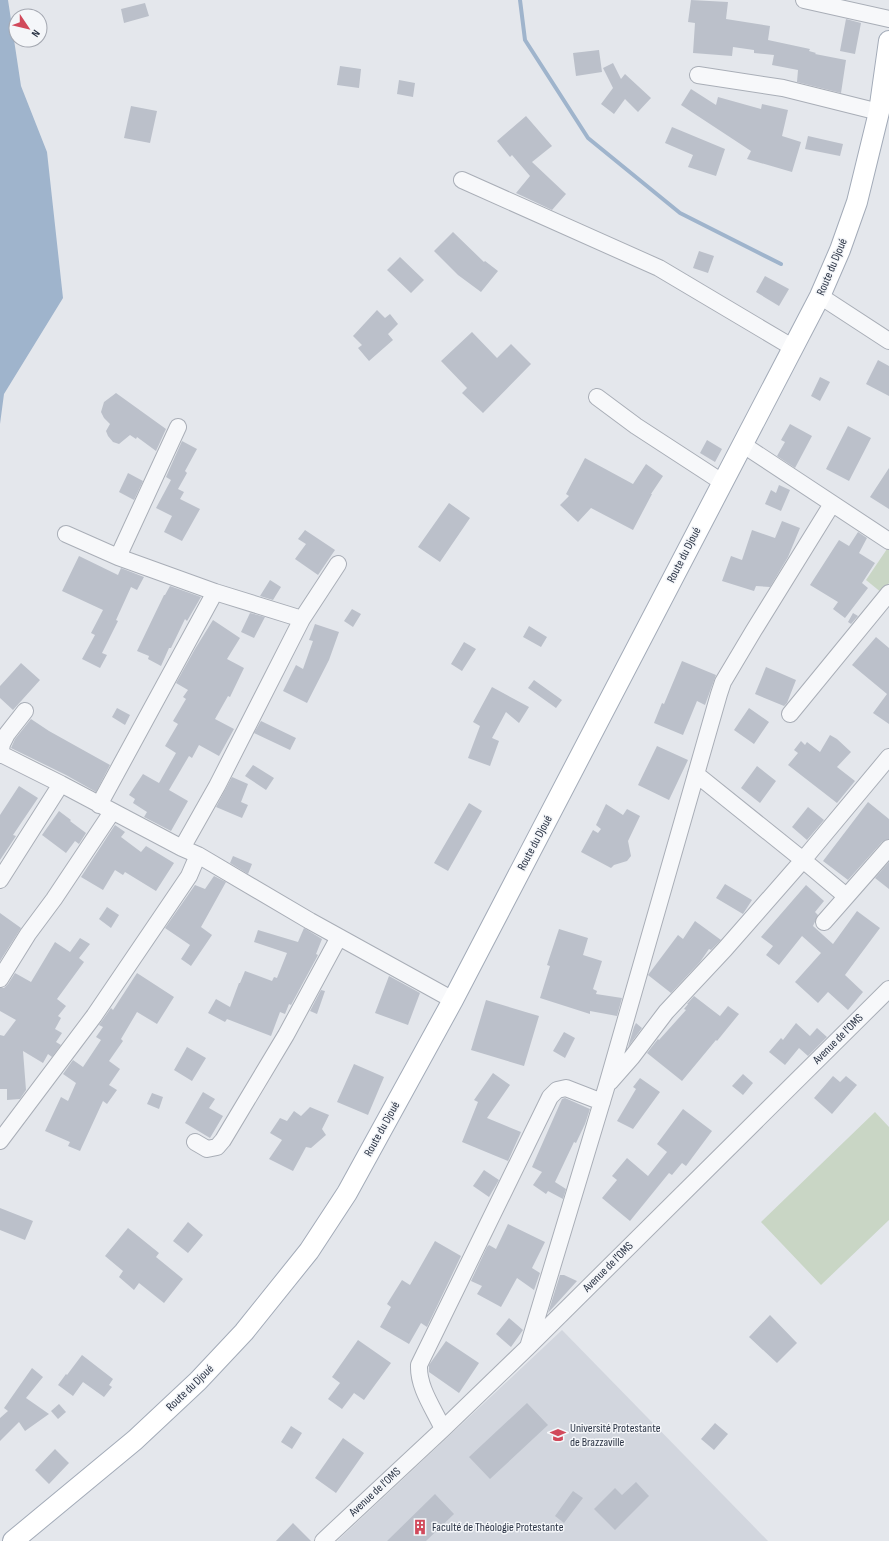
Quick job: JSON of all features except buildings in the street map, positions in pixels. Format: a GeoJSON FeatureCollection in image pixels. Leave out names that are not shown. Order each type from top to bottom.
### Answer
{"type":"FeatureCollection","features":[{"type":"Feature","properties":{"kind":"main road","name":"Route du Djoué"},"geometry":{"type":"LineString","coordinates":[[13,1541],[135,1440],[198,1381],[244,1332],[309,1251],[347,1192],[453,1000],[792,347],[820,296],[840,250],[857,202],[879,112],[889,41]]}},
{"type":"Feature","properties":{"kind":"street"},"geometry":{"type":"LineString","coordinates":[[804,0],[889,19]]}},
{"type":"Feature","properties":{"kind":"street"},"geometry":{"type":"LineString","coordinates":[[698,75],[783,88],[879,112]]}},
{"type":"Feature","properties":{"kind":"street"},"geometry":{"type":"LineString","coordinates":[[462,180],[659,268],[792,347]]}},
{"type":"Feature","properties":{"kind":"street"},"geometry":{"type":"LineString","coordinates":[[820,296],[889,341]]}},
{"type":"Feature","properties":{"kind":"street"},"geometry":{"type":"LineString","coordinates":[[597,398],[636,426],[722,482]]}},
{"type":"Feature","properties":{"kind":"street"},"geometry":{"type":"LineString","coordinates":[[118,557],[178,427]]}},
{"type":"Feature","properties":{"kind":"street"},"geometry":{"type":"LineString","coordinates":[[742,444],[889,541]]}},
{"type":"Feature","properties":{"kind":"street"},"geometry":{"type":"LineString","coordinates":[[528,1347],[607,1086],[723,682],[832,504]]}},
{"type":"Feature","properties":{"kind":"street"},"geometry":{"type":"LineString","coordinates":[[66,534],[118,557],[215,592],[302,619]]}},
{"type":"Feature","properties":{"kind":"street"},"geometry":{"type":"LineString","coordinates":[[182,848],[217,786],[302,619],[338,564]]}},
{"type":"Feature","properties":{"kind":"street"},"geometry":{"type":"LineString","coordinates":[[0,979],[28,934],[54,900],[106,808],[215,592]]}},
{"type":"Feature","properties":{"kind":"street"},"geometry":{"type":"LineString","coordinates":[[790,714],[889,593]]}},
{"type":"Feature","properties":{"kind":"street"},"geometry":{"type":"LineString","coordinates":[[25,711],[7,734],[2,744],[0,754],[198,855],[339,937],[453,1000]]}},
{"type":"Feature","properties":{"kind":"street"},"geometry":{"type":"LineString","coordinates":[[607,1086],[632,1057],[666,1012],[725,949],[803,860],[889,757]]}},
{"type":"Feature","properties":{"kind":"street"},"geometry":{"type":"LineString","coordinates":[[696,774],[846,896]]}},
{"type":"Feature","properties":{"kind":"street"},"geometry":{"type":"LineString","coordinates":[[0,880],[61,784]]}},
{"type":"Feature","properties":{"kind":"street"},"geometry":{"type":"LineString","coordinates":[[824,922],[889,848]]}},
{"type":"Feature","properties":{"kind":"street"},"geometry":{"type":"LineString","coordinates":[[0,1141],[98,1010],[189,876],[198,855]]}},
{"type":"Feature","properties":{"kind":"street"},"geometry":{"type":"LineString","coordinates":[[195,1142],[207,1149],[217,1147],[223,1140],[286,1035],[339,937]]}},
{"type":"Feature","properties":{"kind":"street","name":"Avenue de l'OMS"},"geometry":{"type":"LineString","coordinates":[[323,1541],[528,1347],[889,989]]}},
{"type":"Feature","properties":{"kind":"street"},"geometry":{"type":"LineString","coordinates":[[443,1429],[423,1387],[419,1374],[419,1365],[451,1298],[550,1097],[557,1090],[566,1088],[602,1102]]}},
{"type":"Feature","properties":{"kind":"shaded area","name":"Université Protestante de Brazzaville"},"geometry":{"type":"Polygon","coordinates":[[[562,1330],[768,1541],[337,1541],[562,1330]]]}},
{"type":"Feature","properties":{"kind":"green space"},"geometry":{"type":"Polygon","coordinates":[[[887,549],[889,550],[889,583],[882,593],[866,580],[887,549]]]}},
{"type":"Feature","properties":{"kind":"green space"},"geometry":{"type":"Polygon","coordinates":[[[875,1112],[889,1127],[889,1220],[821,1285],[761,1222],[875,1112]]]}},
{"type":"Feature","properties":{"kind":"water"},"geometry":{"type":"Polygon","coordinates":[[[0,0],[8,0],[9,8],[8,8],[8,48],[15,48],[21,86],[47,152],[63,298],[4,394],[0,424],[0,0]]]}},
{"type":"Feature","properties":{"kind":"waterway"},"geometry":{"type":"LineString","coordinates":[[520,0],[525,40],[588,138],[680,213],[781,264]]}},
{"type":"Feature","properties":{"kind":"place","name":"Université Protestante de Brazzaville"},"geometry":{"type":"Point","coordinates":[558,1435]}},
{"type":"Feature","properties":{"kind":"place","name":"Faculté de Théologie Protestante"},"geometry":{"type":"Point","coordinates":[420,1527]}}]}
